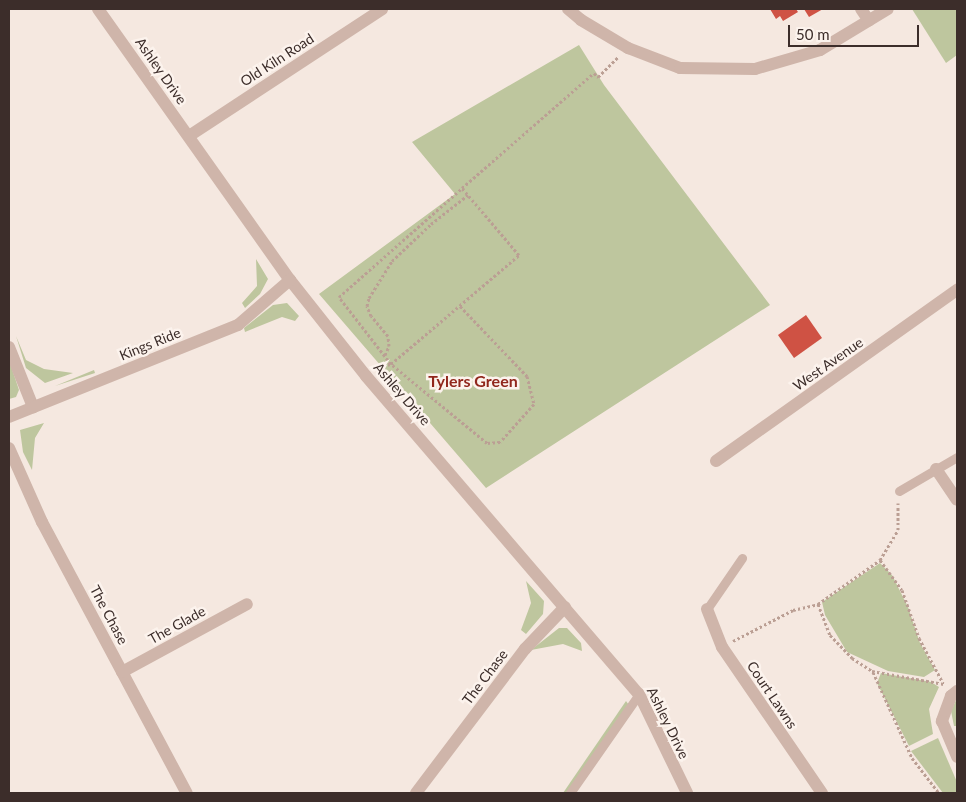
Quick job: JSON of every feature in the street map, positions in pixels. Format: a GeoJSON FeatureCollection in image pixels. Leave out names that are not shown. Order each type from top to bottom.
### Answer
{"type":"FeatureCollection","features":[{"type":"Feature","properties":{"kind":"street","name":"Ashley Drive"},"geometry":{"type":"LineString","coordinates":[[98,9],[290,280],[366,376],[639,694],[686,793]]}},
{"type":"Feature","properties":{"kind":"street","name":"Old Kiln Road"},"geometry":{"type":"LineString","coordinates":[[189,136],[382,9]]}},
{"type":"Feature","properties":{"kind":"street"},"geometry":{"type":"LineString","coordinates":[[568,9],[581,20],[628,48],[680,68],[755,69],[820,50],[888,9]]}},
{"type":"Feature","properties":{"kind":"street"},"geometry":{"type":"LineString","coordinates":[[862,9],[869,21]]}},
{"type":"Feature","properties":{"kind":"street","name":"Kings Ride"},"geometry":{"type":"LineString","coordinates":[[9,417],[238,325],[290,280]]}},
{"type":"Feature","properties":{"kind":"street","name":"West Avenue"},"geometry":{"type":"LineString","coordinates":[[716,461],[957,290]]}},
{"type":"Feature","properties":{"kind":"street"},"geometry":{"type":"LineString","coordinates":[[9,347],[33,407]]}},
{"type":"Feature","properties":{"kind":"street","name":"The Chase"},"geometry":{"type":"LineString","coordinates":[[9,448],[42,522],[187,793]]}},
{"type":"Feature","properties":{"kind":"street"},"geometry":{"type":"LineString","coordinates":[[936,469],[957,500]]}},
{"type":"Feature","properties":{"kind":"street","name":"The Glade"},"geometry":{"type":"LineString","coordinates":[[122,672],[246,604]]}},
{"type":"Feature","properties":{"kind":"street","name":"The Chase"},"geometry":{"type":"LineString","coordinates":[[416,793],[525,649],[565,607]]}},
{"type":"Feature","properties":{"kind":"street","name":"Court Lawns"},"geometry":{"type":"LineString","coordinates":[[707,609],[722,647],[822,793]]}},
{"type":"Feature","properties":{"kind":"street"},"geometry":{"type":"LineString","coordinates":[[954,694],[942,721],[957,757]]}},
{"type":"Feature","properties":{"kind":"lane"},"geometry":{"type":"LineString","coordinates":[[899,491],[957,457]]}},
{"type":"Feature","properties":{"kind":"lane"},"geometry":{"type":"LineString","coordinates":[[707,609],[742,558]]}},
{"type":"Feature","properties":{"kind":"lane"},"geometry":{"type":"LineString","coordinates":[[570,793],[639,694]]}},
{"type":"Feature","properties":{"kind":"path"},"geometry":{"type":"LineString","coordinates":[[460,306],[527,376],[534,404],[500,442],[487,443],[392,364],[339,297],[594,73],[598,77],[628,48]]}},
{"type":"Feature","properties":{"kind":"path"},"geometry":{"type":"LineString","coordinates":[[366,376],[382,364],[392,364],[519,255],[462,188]]}},
{"type":"Feature","properties":{"kind":"path"},"geometry":{"type":"LineString","coordinates":[[385,355],[389,346],[388,336],[371,316],[367,306],[369,298],[392,261],[431,224],[468,195]]}},
{"type":"Feature","properties":{"kind":"path"},"geometry":{"type":"LineString","coordinates":[[722,647],[793,610],[818,604],[880,560],[898,530],[899,491]]}},
{"type":"Feature","properties":{"kind":"path"},"geometry":{"type":"LineString","coordinates":[[880,560],[902,590],[919,638],[944,683],[954,694]]}},
{"type":"Feature","properties":{"kind":"path"},"geometry":{"type":"LineString","coordinates":[[818,604],[830,635],[852,658],[872,671],[944,683]]}},
{"type":"Feature","properties":{"kind":"path"},"geometry":{"type":"LineString","coordinates":[[872,671],[912,758],[939,793]]}},
{"type":"Feature","properties":{"kind":"green space"},"geometry":{"type":"Polygon","coordinates":[[[912,9],[957,9],[957,55],[946,63],[912,9]]]}},
{"type":"Feature","properties":{"kind":"green space"},"geometry":{"type":"Polygon","coordinates":[[[579,45],[604,85],[770,305],[486,488],[319,294],[455,194],[412,142],[579,45]]]}},
{"type":"Feature","properties":{"kind":"green space"},"geometry":{"type":"Polygon","coordinates":[[[256,259],[268,279],[260,294],[245,308],[242,303],[257,286],[256,259]]]}},
{"type":"Feature","properties":{"kind":"green space"},"geometry":{"type":"Polygon","coordinates":[[[287,303],[299,316],[295,321],[282,317],[245,332],[244,328],[273,305],[287,303]]]}},
{"type":"Feature","properties":{"kind":"green space"},"geometry":{"type":"Polygon","coordinates":[[[16,336],[26,360],[44,369],[73,373],[45,383],[26,368],[16,336]]]}},
{"type":"Feature","properties":{"kind":"green space"},"geometry":{"type":"Polygon","coordinates":[[[9,360],[19,390],[16,397],[9,399],[9,360]]]}},
{"type":"Feature","properties":{"kind":"green space"},"geometry":{"type":"Polygon","coordinates":[[[94,370],[95,373],[55,386],[94,370]]]}},
{"type":"Feature","properties":{"kind":"green space"},"geometry":{"type":"Polygon","coordinates":[[[44,423],[35,438],[32,470],[23,452],[20,430],[44,423]]]}},
{"type":"Feature","properties":{"kind":"green space"},"geometry":{"type":"Polygon","coordinates":[[[880,563],[892,575],[908,607],[920,643],[935,670],[924,677],[888,671],[847,652],[825,615],[822,602],[880,563]]]}},
{"type":"Feature","properties":{"kind":"green space"},"geometry":{"type":"Polygon","coordinates":[[[526,581],[544,601],[543,614],[526,634],[521,630],[531,603],[526,581]]]}},
{"type":"Feature","properties":{"kind":"green space"},"geometry":{"type":"Polygon","coordinates":[[[559,628],[567,628],[581,643],[582,651],[563,644],[531,650],[559,628]]]}},
{"type":"Feature","properties":{"kind":"green space"},"geometry":{"type":"Polygon","coordinates":[[[881,673],[931,682],[939,687],[929,709],[933,734],[909,746],[877,683],[881,673]]]}},
{"type":"Feature","properties":{"kind":"green space"},"geometry":{"type":"Polygon","coordinates":[[[957,698],[957,726],[954,726],[951,711],[957,698]]]}},
{"type":"Feature","properties":{"kind":"green space"},"geometry":{"type":"Polygon","coordinates":[[[626,701],[631,708],[572,793],[563,793],[626,701]]]}},
{"type":"Feature","properties":{"kind":"green space"},"geometry":{"type":"Polygon","coordinates":[[[938,738],[957,782],[957,793],[943,793],[911,751],[938,738]]]}},
{"type":"Feature","properties":{"kind":"building"},"geometry":{"type":"Polygon","coordinates":[[[770,9],[796,9],[798,12],[783,21],[780,16],[776,19],[770,9]]]}},
{"type":"Feature","properties":{"kind":"building"},"geometry":{"type":"Polygon","coordinates":[[[804,9],[823,9],[809,17],[804,9]]]}},
{"type":"Feature","properties":{"kind":"building"},"geometry":{"type":"Polygon","coordinates":[[[806,315],[822,338],[794,358],[778,335],[806,315]]]}},
{"type":"Feature","properties":{"kind":"district","name":"Tylers Green"},"geometry":{"type":"Point","coordinates":[473,381]}}]}
